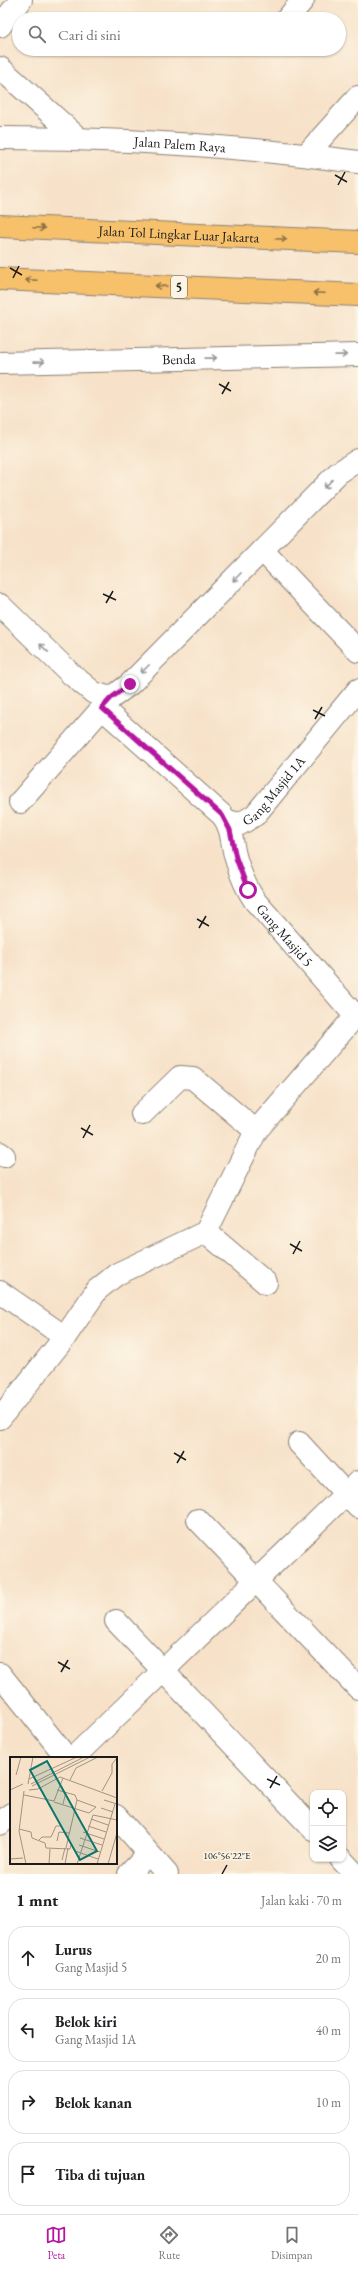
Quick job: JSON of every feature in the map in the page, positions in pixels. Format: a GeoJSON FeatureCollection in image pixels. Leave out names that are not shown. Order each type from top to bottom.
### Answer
{"type":"FeatureCollection","features":[{"type":"Feature","properties":{"kind":"highway","name":"Jalan Tol Lingkar Luar Jakarta"},"geometry":{"type":"LineString","coordinates":[[0,226],[358,242]]}},
{"type":"Feature","properties":{"kind":"highway","name":"5"},"geometry":{"type":"LineString","coordinates":[[0,279],[358,295]]}},
{"type":"Feature","properties":{"kind":"street"},"geometry":{"type":"LineString","coordinates":[[0,26],[21,0]]}},
{"type":"Feature","properties":{"kind":"street"},"geometry":{"type":"LineString","coordinates":[[293,12],[303,0]]}},
{"type":"Feature","properties":{"kind":"street"},"geometry":{"type":"LineString","coordinates":[[0,68],[78,138]]}},
{"type":"Feature","properties":{"kind":"street"},"geometry":{"type":"LineString","coordinates":[[306,155],[358,97]]}},
{"type":"Feature","properties":{"kind":"street","name":"Jalan Palem Raya"},"geometry":{"type":"LineString","coordinates":[[0,138],[78,138],[306,155],[358,162]]}},
{"type":"Feature","properties":{"kind":"street","name":"Benda"},"geometry":{"type":"LineString","coordinates":[[0,363],[358,355]]}},
{"type":"Feature","properties":{"kind":"street"},"geometry":{"type":"LineString","coordinates":[[20,802],[107,703],[130,684],[338,473],[358,460]]}},
{"type":"Feature","properties":{"kind":"street"},"geometry":{"type":"LineString","coordinates":[[262,550],[358,651]]}},
{"type":"Feature","properties":{"kind":"street"},"geometry":{"type":"LineString","coordinates":[[0,605],[83,684],[107,703]]}},
{"type":"Feature","properties":{"kind":"street","name":"Gang Masjid 1A"},"geometry":{"type":"LineString","coordinates":[[107,703],[227,821],[240,824],[255,815],[358,690]]}},
{"type":"Feature","properties":{"kind":"street","name":"Gang Masjid 5"},"geometry":{"type":"LineString","coordinates":[[227,821],[236,858],[248,890],[255,901],[357,1016]]}},
{"type":"Feature","properties":{"kind":"street"},"geometry":{"type":"LineString","coordinates":[[0,1418],[65,1337],[97,1290],[117,1274],[206,1232],[256,1132],[357,1016]]}},
{"type":"Feature","properties":{"kind":"street"},"geometry":{"type":"LineString","coordinates":[[142,1114],[180,1077],[184,1076],[193,1078],[256,1132]]}},
{"type":"Feature","properties":{"kind":"street"},"geometry":{"type":"LineString","coordinates":[[206,1232],[266,1283]]}},
{"type":"Feature","properties":{"kind":"street"},"geometry":{"type":"LineString","coordinates":[[0,1292],[65,1337]]}},
{"type":"Feature","properties":{"kind":"street"},"geometry":{"type":"LineString","coordinates":[[74,1757],[256,1581],[354,1494],[299,1443]]}},
{"type":"Feature","properties":{"kind":"street"},"geometry":{"type":"LineString","coordinates":[[198,1520],[358,1688]]}},
{"type":"Feature","properties":{"kind":"street"},"geometry":{"type":"LineString","coordinates":[[116,1620],[310,1826]]}},
{"type":"Feature","properties":{"kind":"street"},"geometry":{"type":"LineString","coordinates":[[0,1674],[66,1757]]}},
{"type":"Feature","properties":{"kind":"street"},"geometry":{"type":"LineString","coordinates":[[0,1824],[10,1815]]}},
{"type":"Feature","properties":{"kind":"street"},"geometry":{"type":"LineString","coordinates":[[117,1817],[167,1874]]}},
{"type":"Feature","properties":{"kind":"street"},"geometry":{"type":"LineString","coordinates":[[129,1874],[148,1854]]}},
{"type":"Feature","properties":{"kind":"street"},"geometry":{"type":"LineString","coordinates":[[344,1862],[355,1874]]}},
{"type":"Feature","properties":{"kind":"route"},"geometry":{"type":"LineString","coordinates":[[130,684],[111,698],[102,708],[227,821],[236,858],[248,890]]}}]}
